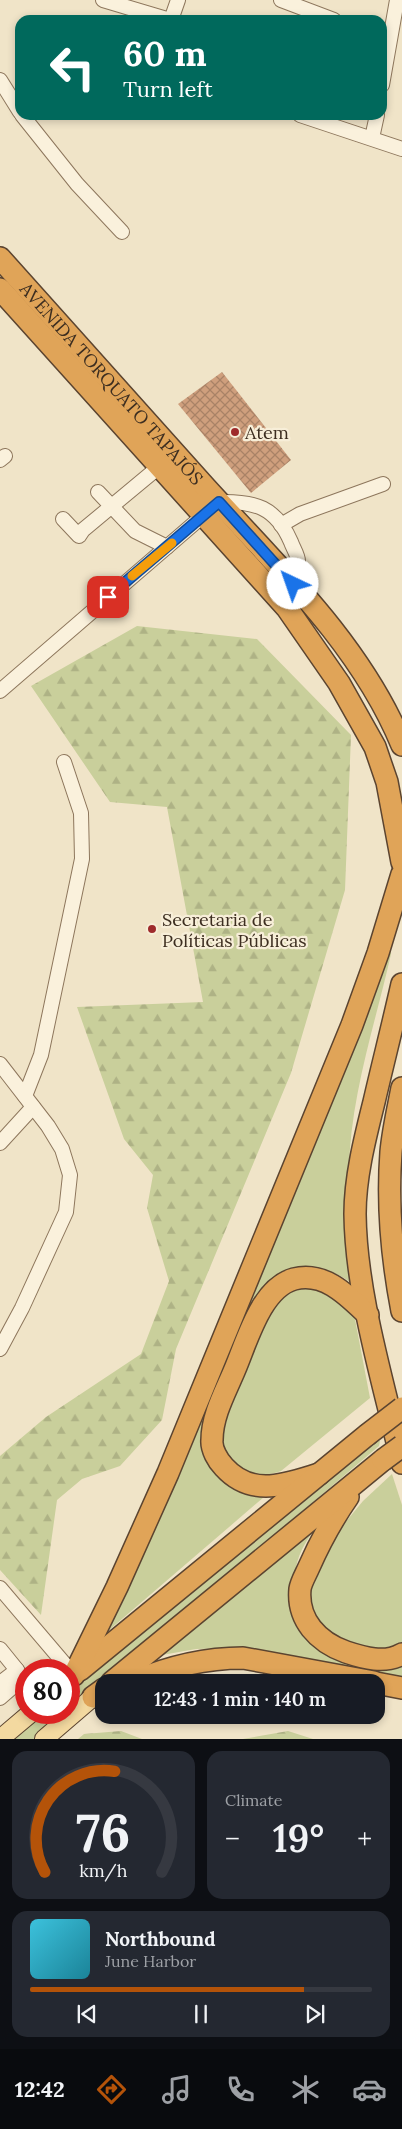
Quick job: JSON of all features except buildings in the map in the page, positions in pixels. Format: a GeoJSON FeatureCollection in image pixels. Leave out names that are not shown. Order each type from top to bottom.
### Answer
{"type":"FeatureCollection","features":[{"type":"Feature","properties":{"kind":"highway","name":"AVENIDA TORQUATO TAPAJÓS"},"geometry":{"type":"LineString","coordinates":[[0,258],[211,508],[287,608],[348,699],[376,747],[387,782],[402,862]]}},
{"type":"Feature","properties":{"kind":"highway","name":"AVENIDA TORQUATO TAPAJÓS"},"geometry":{"type":"LineString","coordinates":[[0,289],[160,466],[211,508],[293,584],[349,650],[396,721],[402,745]]}},
{"type":"Feature","properties":{"kind":"highway"},"geometry":{"type":"LineString","coordinates":[[80,1659],[117,1587],[168,1473],[345,1043],[378,953],[402,874]]}},
{"type":"Feature","properties":{"kind":"highway"},"geometry":{"type":"LineString","coordinates":[[392,1462],[358,1257],[355,1213],[359,1170],[402,984]]}},
{"type":"Feature","properties":{"kind":"highway"},"geometry":{"type":"LineString","coordinates":[[402,1088],[391,1152],[391,1229],[395,1276],[402,1311]]}},
{"type":"Feature","properties":{"kind":"highway"},"geometry":{"type":"LineString","coordinates":[[391,1152],[402,1116]]}},
{"type":"Feature","properties":{"kind":"highway"},"geometry":{"type":"LineString","coordinates":[[319,1474],[280,1486],[255,1486],[232,1475],[219,1461],[211,1442],[214,1419],[263,1304],[279,1287],[294,1280],[313,1278],[336,1286],[368,1315]]}},
{"type":"Feature","properties":{"kind":"highway"},"geometry":{"type":"LineString","coordinates":[[80,1670],[402,1408]]}},
{"type":"Feature","properties":{"kind":"highway"},"geometry":{"type":"LineString","coordinates":[[122,1674],[167,1639],[362,1476],[392,1462],[402,1446]]}},
{"type":"Feature","properties":{"kind":"highway"},"geometry":{"type":"LineString","coordinates":[[362,1476],[327,1528],[300,1587],[300,1608],[308,1624],[320,1638],[336,1648],[376,1660],[394,1659],[402,1654]]}},
{"type":"Feature","properties":{"kind":"highway"},"geometry":{"type":"LineString","coordinates":[[159,1674],[194,1663],[227,1658],[243,1658],[327,1674]]}},
{"type":"Feature","properties":{"kind":"highway"},"geometry":{"type":"LineString","coordinates":[[385,1685],[402,1688]]}},
{"type":"Feature","properties":{"kind":"main road"},"geometry":{"type":"LineString","coordinates":[[44,1739],[95,1697]]}},
{"type":"Feature","properties":{"kind":"main road"},"geometry":{"type":"LineString","coordinates":[[0,1739],[18,1724]]}},
{"type":"Feature","properties":{"kind":"street"},"geometry":{"type":"LineString","coordinates":[[103,0],[154,15]]}},
{"type":"Feature","properties":{"kind":"street"},"geometry":{"type":"LineString","coordinates":[[173,15],[178,0]]}},
{"type":"Feature","properties":{"kind":"street"},"geometry":{"type":"LineString","coordinates":[[281,0],[321,15]]}},
{"type":"Feature","properties":{"kind":"street"},"geometry":{"type":"LineString","coordinates":[[387,63],[397,0]]}},
{"type":"Feature","properties":{"kind":"street"},"geometry":{"type":"LineString","coordinates":[[0,80],[15,104]]}},
{"type":"Feature","properties":{"kind":"street"},"geometry":{"type":"LineString","coordinates":[[26,120],[77,184],[122,232]]}},
{"type":"Feature","properties":{"kind":"street"},"geometry":{"type":"LineString","coordinates":[[316,120],[402,149]]}},
{"type":"Feature","properties":{"kind":"street"},"geometry":{"type":"LineString","coordinates":[[372,138],[376,120]]}},
{"type":"Feature","properties":{"kind":"street"},"geometry":{"type":"LineString","coordinates":[[63,519],[79,536],[83,530],[160,466]]}},
{"type":"Feature","properties":{"kind":"street"},"geometry":{"type":"LineString","coordinates":[[281,525],[300,514],[382,484]]}},
{"type":"Feature","properties":{"kind":"street"},"geometry":{"type":"LineString","coordinates":[[98,492],[135,531],[167,547]]}},
{"type":"Feature","properties":{"kind":"street"},"geometry":{"type":"LineString","coordinates":[[0,691],[211,508],[242,501],[258,506],[274,515],[287,533],[298,560],[293,584]]}},
{"type":"Feature","properties":{"kind":"street"},"geometry":{"type":"LineString","coordinates":[[0,1143],[29,1102],[82,859],[81,812],[64,762]]}},
{"type":"Feature","properties":{"kind":"street"},"geometry":{"type":"LineString","coordinates":[[0,1064],[62,1149],[70,1175],[66,1212],[22,1308],[0,1349]]}},
{"type":"Feature","properties":{"kind":"street"},"geometry":{"type":"LineString","coordinates":[[0,1588],[57,1659]]}},
{"type":"Feature","properties":{"kind":"street"},"geometry":{"type":"LineString","coordinates":[[0,1649],[15,1669]]}},
{"type":"Feature","properties":{"kind":"street"},"geometry":{"type":"LineString","coordinates":[[0,1683],[15,1680]]}},
{"type":"Feature","properties":{"kind":"street"},"geometry":{"type":"LineString","coordinates":[[0,1698],[15,1684]]}},
{"type":"Feature","properties":{"kind":"green space"},"geometry":{"type":"Polygon","coordinates":[[[137,626],[257,639],[351,735],[345,890],[291,1073],[176,1349],[162,1420],[120,1466],[82,1479],[57,1500],[41,1615],[0,1570],[0,1456],[46,1417],[141,1354],[169,1281],[147,1208],[153,1175],[124,1139],[77,1007],[203,1002],[167,807],[110,802],[31,686],[137,626]]]}},
{"type":"Feature","properties":{"kind":"green space"},"geometry":{"type":"Polygon","coordinates":[[[389,941],[391,954],[364,1061],[350,1143],[349,1200],[355,1286],[338,1275],[323,1270],[287,1273],[206,1427],[254,1495],[264,1497],[108,1631],[389,941]]]}},
{"type":"Feature","properties":{"kind":"green space"},"geometry":{"type":"Polygon","coordinates":[[[320,1286],[354,1314],[370,1398],[281,1471],[272,1474],[254,1474],[246,1471],[238,1467],[226,1454],[221,1443],[220,1429],[273,1304],[294,1288],[320,1286]]]}},
{"type":"Feature","properties":{"kind":"green space"},"geometry":{"type":"Polygon","coordinates":[[[374,1438],[380,1441],[379,1446],[110,1674],[95,1674],[95,1687],[80,1700],[80,1684],[374,1438]]]}},
{"type":"Feature","properties":{"kind":"green space"},"geometry":{"type":"Polygon","coordinates":[[[392,1474],[402,1505],[402,1644],[385,1650],[345,1645],[322,1626],[313,1608],[309,1588],[317,1568],[339,1530],[363,1501],[392,1474]]]}},
{"type":"Feature","properties":{"kind":"green space"},"geometry":{"type":"Polygon","coordinates":[[[311,1527],[314,1530],[299,1557],[295,1580],[299,1603],[308,1632],[402,1661],[402,1679],[385,1676],[385,1674],[376,1674],[240,1648],[196,1649],[162,1655],[311,1527]]]}},
{"type":"Feature","properties":{"kind":"green space"},"geometry":{"type":"Polygon","coordinates":[[[31,1724],[52,1724],[34,1739],[13,1739],[31,1724]]]}},
{"type":"Feature","properties":{"kind":"green space"},"geometry":{"type":"Polygon","coordinates":[[[121,1731],[142,1739],[78,1739],[84,1734],[121,1731]]]}},
{"type":"Feature","properties":{"kind":"green space"},"geometry":{"type":"Polygon","coordinates":[[[288,1731],[313,1739],[243,1739],[288,1731]]]}},
{"type":"Feature","properties":{"kind":"slow traffic"},"geometry":{"type":"LineString","coordinates":[[132,576],[172,543]]}},
{"type":"Feature","properties":{"kind":"place","name":"Atem"},"geometry":{"type":"Point","coordinates":[235,432]}},
{"type":"Feature","properties":{"kind":"place","name":"Secretaria de Políticas Públicas"},"geometry":{"type":"Point","coordinates":[152,929]}},
{"type":"Feature","properties":{"kind":"route"},"geometry":{"type":"LineString","coordinates":[[108,597],[219,502],[293,584]]}}]}
